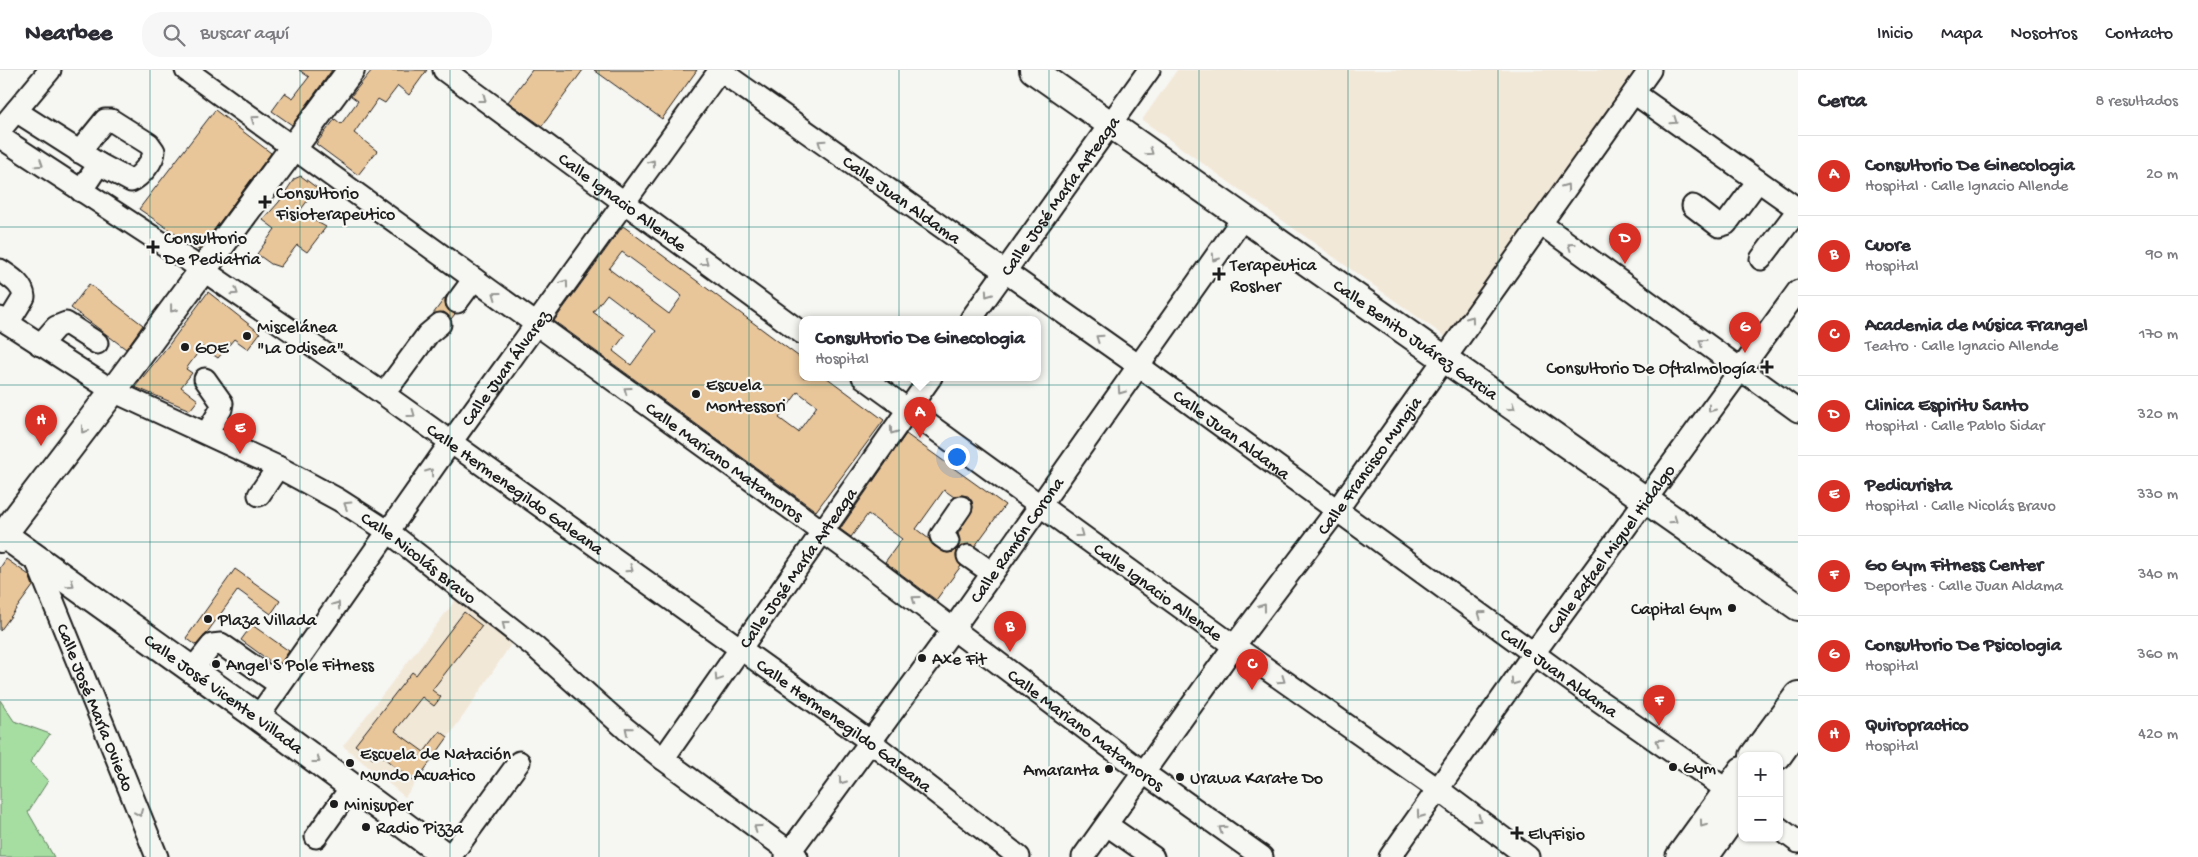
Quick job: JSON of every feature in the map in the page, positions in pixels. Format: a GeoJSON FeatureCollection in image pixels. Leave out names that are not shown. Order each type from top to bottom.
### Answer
{"type":"FeatureCollection","features":[{"type":"Feature","properties":{"kind":"main road"},"geometry":{"type":"LineString","coordinates":[[1,535],[113,392],[352,70]]}},
{"type":"Feature","properties":{"kind":"main road","name":"Calle Benito Juárez Garcia"},"geometry":{"type":"LineString","coordinates":[[1033,70],[1798,607]]}},
{"type":"Feature","properties":{"kind":"main road","name":"Calle José Vicente Villada"},"geometry":{"type":"LineString","coordinates":[[1,535],[35,557],[258,716],[448,857]]}},
{"type":"Feature","properties":{"kind":"main road"},"geometry":{"type":"LineString","coordinates":[[1756,752],[1798,695]]}},
{"type":"Feature","properties":{"kind":"main road"},"geometry":{"type":"LineString","coordinates":[[1781,752],[1798,728]]}},
{"type":"Feature","properties":{"kind":"main road"},"geometry":{"type":"LineString","coordinates":[[1679,857],[1738,792]]}},
{"type":"Feature","properties":{"kind":"main road"},"geometry":{"type":"LineString","coordinates":[[1705,857],[1738,792]]}},
{"type":"Feature","properties":{"kind":"street"},"geometry":{"type":"LineString","coordinates":[[0,130],[50,70]]}},
{"type":"Feature","properties":{"kind":"street","name":"Calle Mariano Matamoros"},"geometry":{"type":"LineString","coordinates":[[186,70],[954,628],[1144,773],[1262,857]]}},
{"type":"Feature","properties":{"kind":"street","name":"Calle Ignacio Allende"},"geometry":{"type":"LineString","coordinates":[[444,70],[799,330]]}},
{"type":"Feature","properties":{"kind":"street","name":"Calle Juan Álvarez"},"geometry":{"type":"LineString","coordinates":[[258,716],[535,324],[720,70]]}},
{"type":"Feature","properties":{"kind":"street","name":"Calle Juan Aldama"},"geometry":{"type":"LineString","coordinates":[[720,70],[1139,366],[1534,653],[1738,792]]}},
{"type":"Feature","properties":{"kind":"street","name":"Calle José María Arteaga"},"geometry":{"type":"LineString","coordinates":[[973,316],[1004,270],[1149,70]]}},
{"type":"Feature","properties":{"kind":"street","name":"Calle Francisco Mungia"},"geometry":{"type":"LineString","coordinates":[[1083,857],[1234,646],[1337,510],[1650,70]]}},
{"type":"Feature","properties":{"kind":"street"},"geometry":{"type":"LineString","coordinates":[[1634,93],[1798,210],[1761,259]]}},
{"type":"Feature","properties":{"kind":"street"},"geometry":{"type":"LineString","coordinates":[[16,111],[79,152],[131,181],[139,176],[154,156],[154,151],[149,144],[111,120],[105,120],[79,152]]}},
{"type":"Feature","properties":{"kind":"street","name":"Calle Hermenegildo Galeana"},"geometry":{"type":"LineString","coordinates":[[0,137],[203,270],[382,393],[740,647],[870,742],[1018,857]]}},
{"type":"Feature","properties":{"kind":"street"},"geometry":{"type":"LineString","coordinates":[[81,191],[99,164]]}},
{"type":"Feature","properties":{"kind":"street"},"geometry":{"type":"LineString","coordinates":[[1693,206],[1719,226],[1726,224],[1758,181]]}},
{"type":"Feature","properties":{"kind":"street","name":"Calle Ramón Corona"},"geometry":{"type":"LineString","coordinates":[[791,855],[870,742],[954,628],[1243,218]]}},
{"type":"Feature","properties":{"kind":"street"},"geometry":{"type":"LineString","coordinates":[[1540,224],[1798,412]]}},
{"type":"Feature","properties":{"kind":"street"},"geometry":{"type":"LineString","coordinates":[[0,270],[24,291],[24,296],[4,320]]}},
{"type":"Feature","properties":{"kind":"street"},"geometry":{"type":"LineString","coordinates":[[456,302],[474,279]]}},
{"type":"Feature","properties":{"kind":"street","name":"Calle Rafael Miguel Hidalgo"},"geometry":{"type":"LineString","coordinates":[[1390,857],[1534,653],[1798,291]]}},
{"type":"Feature","properties":{"kind":"street","name":"Calle Nicolás Bravo"},"geometry":{"type":"LineString","coordinates":[[4,320],[113,392],[207,433],[278,467],[339,500],[389,532],[536,648],[626,729],[663,759],[791,855]]}},
{"type":"Feature","properties":{"kind":"street"},"geometry":{"type":"LineString","coordinates":[[40,345],[56,326],[66,323],[97,343]]}},
{"type":"Feature","properties":{"kind":"street"},"geometry":{"type":"LineString","coordinates":[[382,393],[392,383],[428,334],[440,324]]}},
{"type":"Feature","properties":{"kind":"street"},"geometry":{"type":"LineString","coordinates":[[205,379],[222,403],[207,433]]}},
{"type":"Feature","properties":{"kind":"street","name":"Calle Ignacio Allende"},"geometry":{"type":"LineString","coordinates":[[869,381],[1234,646],[1439,790],[1528,857]]}},
{"type":"Feature","properties":{"kind":"street","name":"Calle José María Arteaga"},"geometry":{"type":"LineString","coordinates":[[663,759],[928,381]]}},
{"type":"Feature","properties":{"kind":"street"},"geometry":{"type":"LineString","coordinates":[[259,494],[278,467]]}},
{"type":"Feature","properties":{"kind":"street"},"geometry":{"type":"LineString","coordinates":[[948,541],[941,536],[961,507]]}},
{"type":"Feature","properties":{"kind":"street"},"geometry":{"type":"LineString","coordinates":[[968,556],[992,573]]}},
{"type":"Feature","properties":{"kind":"street","name":"Calle José María Oviedo"},"geometry":{"type":"LineString","coordinates":[[35,557],[157,857]]}},
{"type":"Feature","properties":{"kind":"street"},"geometry":{"type":"LineString","coordinates":[[192,670],[212,645],[221,644],[280,686]]}},
{"type":"Feature","properties":{"kind":"street"},"geometry":{"type":"LineString","coordinates":[[448,857],[519,762]]}},
{"type":"Feature","properties":{"kind":"street"},"geometry":{"type":"LineString","coordinates":[[316,837],[352,786]]}},
{"type":"Feature","properties":{"kind":"street"},"geometry":{"type":"LineString","coordinates":[[1107,825],[1153,857]]}},
{"type":"Feature","properties":{"kind":"street"},"geometry":{"type":"LineString","coordinates":[[1783,831],[1798,842]]}},
{"type":"Feature","properties":{"kind":"shaded area"},"geometry":{"type":"Polygon","coordinates":[[[1177,70],[1641,70],[1447,338],[1142,120],[1177,70]]]}},
{"type":"Feature","properties":{"kind":"shaded area"},"geometry":{"type":"Polygon","coordinates":[[[461,593],[517,635],[466,712],[405,797],[343,746],[461,593]]]}},
{"type":"Feature","properties":{"kind":"green space"},"geometry":{"type":"Polygon","coordinates":[[[0,700],[14,721],[50,734],[30,762],[48,781],[28,812],[54,857],[0,857],[0,700]]]}},
{"type":"Feature","properties":{"kind":"building"},"geometry":{"type":"Polygon","coordinates":[[[299,70],[332,70],[292,125],[272,111],[285,93],[293,98],[309,77],[299,70]]]}},
{"type":"Feature","properties":{"kind":"building"},"geometry":{"type":"Polygon","coordinates":[[[372,70],[427,70],[409,95],[398,86],[385,103],[378,99],[354,133],[377,151],[358,175],[316,144],[335,119],[341,124],[358,101],[351,96],[372,70]]]}},
{"type":"Feature","properties":{"kind":"building"},"geometry":{"type":"Polygon","coordinates":[[[532,70],[583,70],[542,126],[508,102],[532,70]]]}},
{"type":"Feature","properties":{"kind":"building"},"geometry":{"type":"Polygon","coordinates":[[[594,70],[697,70],[662,119],[594,70]]]}},
{"type":"Feature","properties":{"kind":"building"},"geometry":{"type":"Polygon","coordinates":[[[215,110],[271,153],[199,250],[139,209],[215,110]]]}},
{"type":"Feature","properties":{"kind":"building"},"geometry":{"type":"Polygon","coordinates":[[[301,176],[317,188],[299,212],[326,227],[307,252],[297,245],[280,267],[271,264],[257,254],[275,229],[263,220],[279,202],[294,179],[301,176]]]}},
{"type":"Feature","properties":{"kind":"building"},"geometry":{"type":"Polygon","coordinates":[[[623,226],[799,357],[799,381],[831,381],[884,420],[816,511],[554,321],[623,226]],[[622,252],[609,269],[669,314],[682,296],[622,252]],[[607,294],[593,312],[625,335],[613,351],[631,365],[656,331],[607,294]],[[798,392],[779,418],[798,432],[817,406],[798,392]]]}},
{"type":"Feature","properties":{"kind":"building"},"geometry":{"type":"Polygon","coordinates":[[[89,284],[143,325],[126,349],[71,308],[89,284]]]}},
{"type":"Feature","properties":{"kind":"building"},"geometry":{"type":"Polygon","coordinates":[[[208,292],[260,333],[248,349],[234,339],[218,358],[202,347],[186,369],[192,373],[181,387],[198,400],[190,410],[135,387],[168,346],[208,292]]]}},
{"type":"Feature","properties":{"kind":"building"},"geometry":{"type":"Polygon","coordinates":[[[447,295],[446,307],[455,314],[451,319],[444,312],[433,314],[447,295]]]}},
{"type":"Feature","properties":{"kind":"building"},"geometry":{"type":"Polygon","coordinates":[[[906,434],[1005,505],[975,546],[969,544],[958,548],[956,555],[961,566],[936,600],[885,562],[902,539],[868,514],[851,537],[840,529],[906,434]],[[944,490],[916,529],[929,539],[934,546],[947,553],[954,552],[960,542],[958,534],[973,508],[972,501],[968,496],[954,497],[944,490]]]}},
{"type":"Feature","properties":{"kind":"building"},"geometry":{"type":"Polygon","coordinates":[[[6,559],[29,575],[33,586],[0,631],[0,568],[6,559]]]}},
{"type":"Feature","properties":{"kind":"building","name":"Plaza Villada"},"geometry":{"type":"Polygon","coordinates":[[[235,569],[280,601],[271,614],[238,590],[196,645],[186,638],[235,569]]]}},
{"type":"Feature","properties":{"kind":"building"},"geometry":{"type":"Polygon","coordinates":[[[464,612],[482,626],[432,690],[441,697],[434,706],[422,697],[395,731],[424,752],[440,731],[448,737],[415,783],[378,753],[373,759],[355,745],[412,672],[416,675],[464,612]]]}},
{"type":"Feature","properties":{"kind":"building"},"geometry":{"type":"Polygon","coordinates":[[[252,625],[289,651],[278,667],[241,640],[252,625]]]}},
{"type":"Feature","properties":{"kind":"place","name":"Consultorio Fisioterapeutico"},"geometry":{"type":"Point","coordinates":[265,202]}},
{"type":"Feature","properties":{"kind":"place","name":"Consultorio De Pediatria"},"geometry":{"type":"Point","coordinates":[153,247]}},
{"type":"Feature","properties":{"kind":"place","name":"Clinica Espiritu Santo"},"geometry":{"type":"Point","coordinates":[1625,264]}},
{"type":"Feature","properties":{"kind":"place","name":"Terapeutica Rosher"},"geometry":{"type":"Point","coordinates":[1219,274]}},
{"type":"Feature","properties":{"kind":"place","name":"Miscelánea \"La Odisea\""},"geometry":{"type":"Point","coordinates":[247,336]}},
{"type":"Feature","properties":{"kind":"place","name":"GOE"},"geometry":{"type":"Point","coordinates":[185,347]}},
{"type":"Feature","properties":{"kind":"place","name":"Consultorio De Psicologia"},"geometry":{"type":"Point","coordinates":[1745,353]}},
{"type":"Feature","properties":{"kind":"place","name":"Consultorio De Oftalmología"},"geometry":{"type":"Point","coordinates":[1767,367]}},
{"type":"Feature","properties":{"kind":"place","name":"Escuela Montessori"},"geometry":{"type":"Point","coordinates":[696,394]}},
{"type":"Feature","properties":{"kind":"place","name":"Consultorio De Ginecologia"},"geometry":{"type":"Point","coordinates":[920,438]}},
{"type":"Feature","properties":{"kind":"place","name":"Quiropractico"},"geometry":{"type":"Point","coordinates":[41,446]}},
{"type":"Feature","properties":{"kind":"place","name":"Pedicurista"},"geometry":{"type":"Point","coordinates":[240,454]}},
{"type":"Feature","properties":{"kind":"place","name":"Capital Gym"},"geometry":{"type":"Point","coordinates":[1732,608]}},
{"type":"Feature","properties":{"kind":"place","name":"Plaza Villada"},"geometry":{"type":"Point","coordinates":[208,619]}},
{"type":"Feature","properties":{"kind":"place","name":"Cuore"},"geometry":{"type":"Point","coordinates":[1010,652]}},
{"type":"Feature","properties":{"kind":"place","name":"Axe Fit"},"geometry":{"type":"Point","coordinates":[922,658]}},
{"type":"Feature","properties":{"kind":"place","name":"Angel S Pole Fitness"},"geometry":{"type":"Point","coordinates":[216,664]}},
{"type":"Feature","properties":{"kind":"place","name":"Academia de Música Frangel"},"geometry":{"type":"Point","coordinates":[1252,690]}},
{"type":"Feature","properties":{"kind":"place","name":"Go Gym Fitness Center"},"geometry":{"type":"Point","coordinates":[1659,726]}},
{"type":"Feature","properties":{"kind":"place","name":"Escuela de Natación Mundo Acuatico"},"geometry":{"type":"Point","coordinates":[350,763]}},
{"type":"Feature","properties":{"kind":"place","name":"Gym"},"geometry":{"type":"Point","coordinates":[1673,767]}},
{"type":"Feature","properties":{"kind":"place","name":"Amaranta"},"geometry":{"type":"Point","coordinates":[1109,769]}},
{"type":"Feature","properties":{"kind":"place","name":"Urawa Karate Do"},"geometry":{"type":"Point","coordinates":[1180,777]}},
{"type":"Feature","properties":{"kind":"place","name":"Minisuper"},"geometry":{"type":"Point","coordinates":[334,804]}},
{"type":"Feature","properties":{"kind":"place","name":"Radio Pizza"},"geometry":{"type":"Point","coordinates":[366,827]}},
{"type":"Feature","properties":{"kind":"place","name":"ElyFisio"},"geometry":{"type":"Point","coordinates":[1517,833]}}]}
